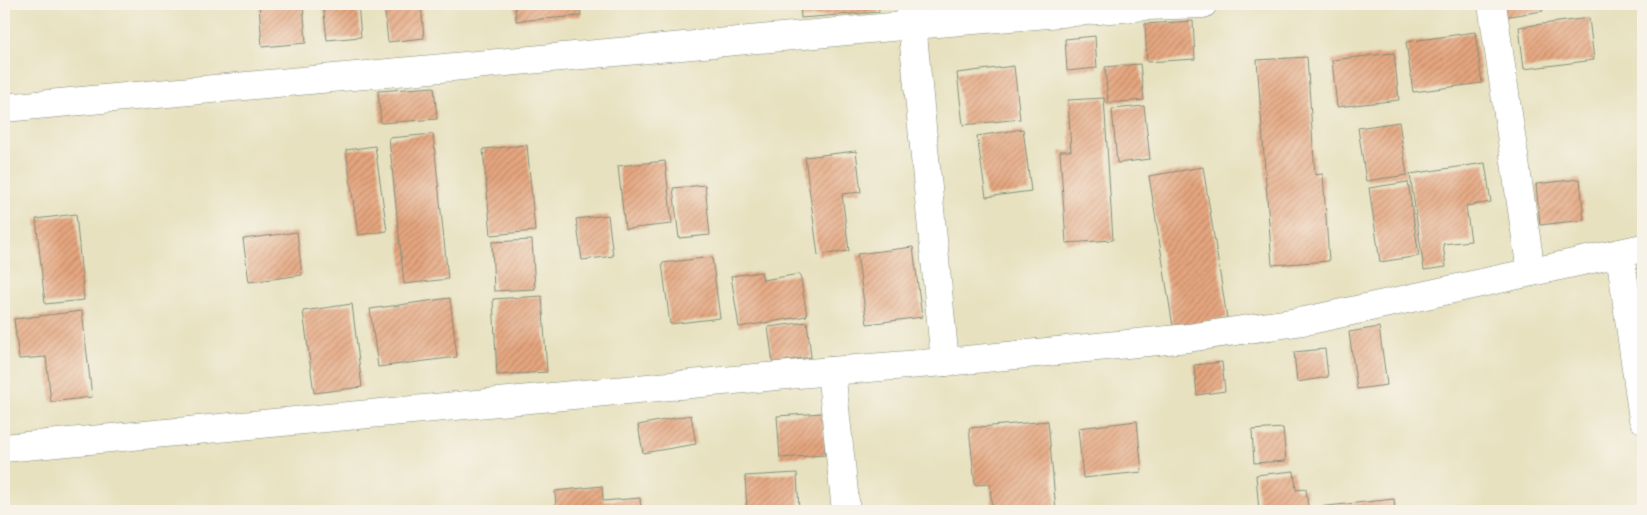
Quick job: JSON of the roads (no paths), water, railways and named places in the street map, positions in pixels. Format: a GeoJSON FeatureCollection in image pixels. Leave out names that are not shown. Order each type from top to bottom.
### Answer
{"type":"FeatureCollection","features":[{"type":"Feature","properties":{"kind":"street"},"geometry":{"type":"LineString","coordinates":[[4,108],[911,14],[1204,4]]}},
{"type":"Feature","properties":{"kind":"street"},"geometry":{"type":"LineString","coordinates":[[1492,4],[1531,272]]}},
{"type":"Feature","properties":{"kind":"street"},"geometry":{"type":"LineString","coordinates":[[911,14],[945,362]]}},
{"type":"Feature","properties":{"kind":"street"},"geometry":{"type":"LineString","coordinates":[[4,448],[1188,338],[1310,320],[1632,251],[1643,419]]}},
{"type":"Feature","properties":{"kind":"street"},"geometry":{"type":"LineString","coordinates":[[831,371],[846,511]]}}]}
